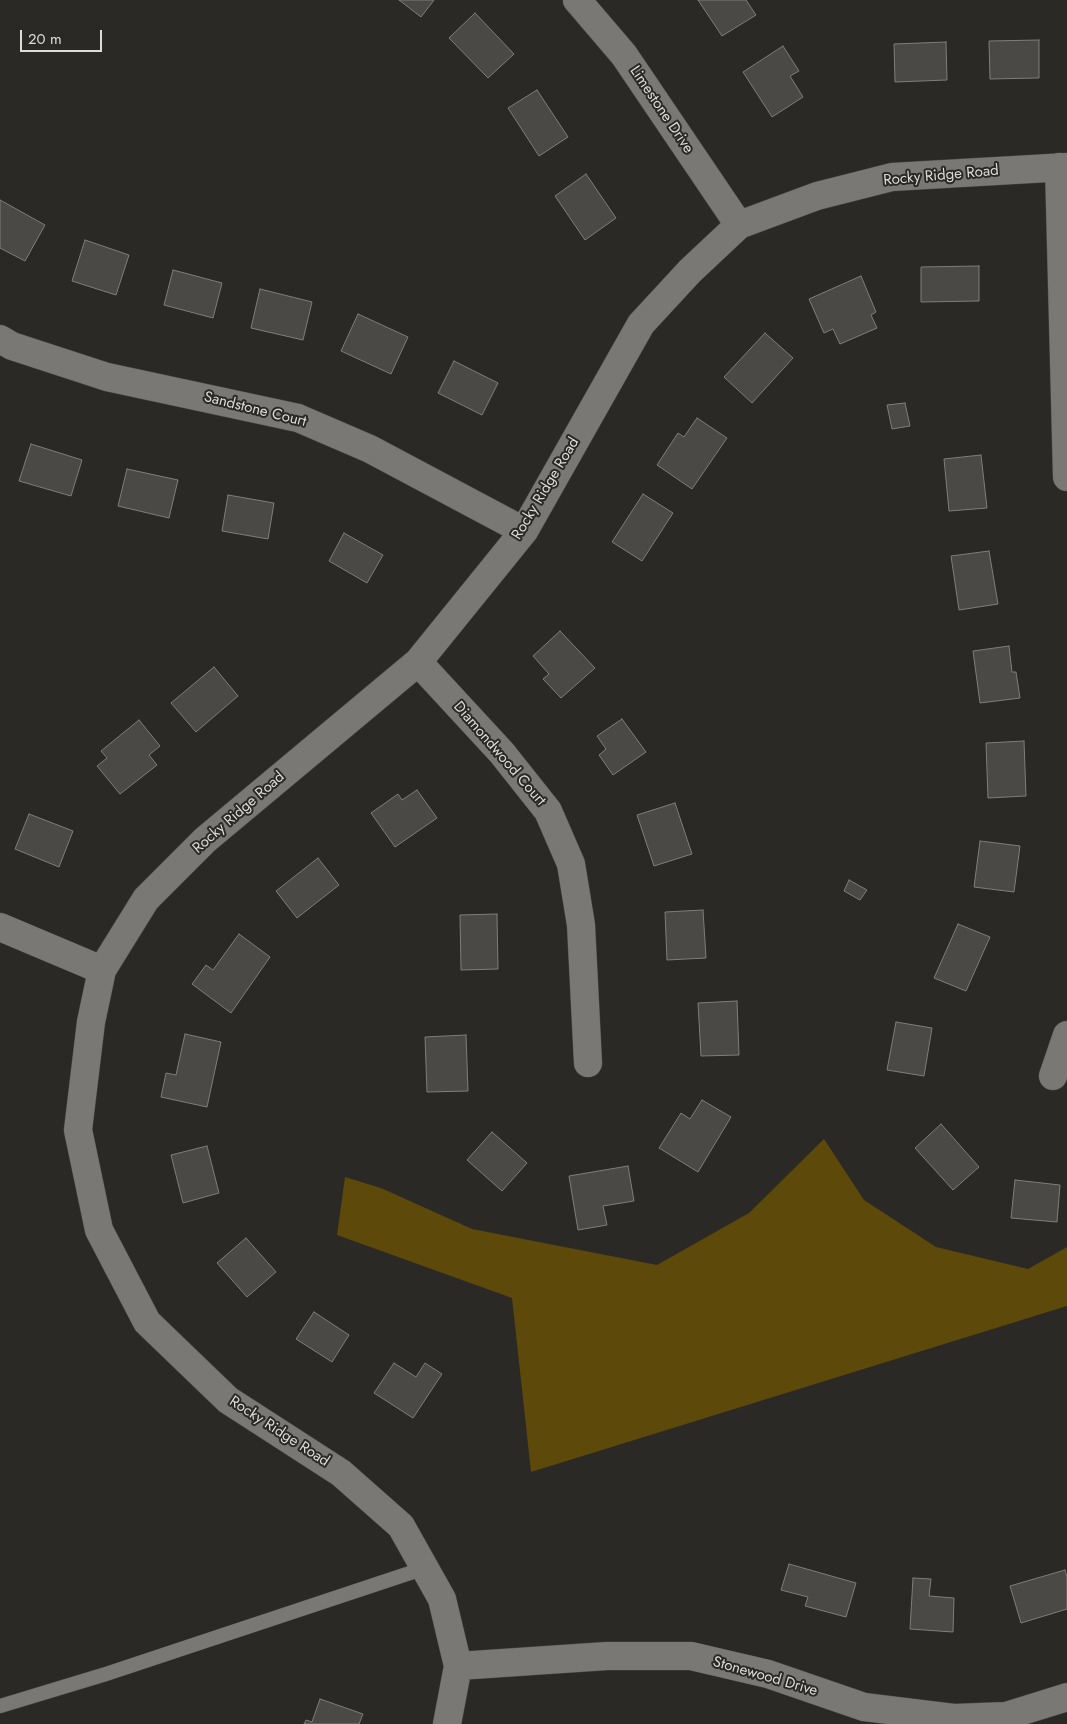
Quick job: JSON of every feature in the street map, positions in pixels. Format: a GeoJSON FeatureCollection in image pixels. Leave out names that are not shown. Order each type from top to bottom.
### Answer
{"type":"FeatureCollection","features":[{"type":"Feature","properties":{"kind":"street","name":"Limestone Drive"},"geometry":{"type":"LineString","coordinates":[[577,0],[624,55],[739,224]]}},
{"type":"Feature","properties":{"kind":"street","name":"Rocky Ridge Road"},"geometry":{"type":"LineString","coordinates":[[447,1724],[458,1666],[442,1599],[401,1526],[341,1473],[228,1400],[147,1322],[99,1230],[78,1130],[91,1022],[102,970],[146,899],[205,840],[418,662],[524,531],[641,324],[690,271],[739,224],[817,196],[892,177],[1063,167]]}},
{"type":"Feature","properties":{"kind":"street"},"geometry":{"type":"LineString","coordinates":[[1063,167],[1067,477]]}},
{"type":"Feature","properties":{"kind":"street","name":"Sandstone Court"},"geometry":{"type":"LineString","coordinates":[[0,339],[12,346],[108,377],[298,418],[370,449],[524,531]]}},
{"type":"Feature","properties":{"kind":"street","name":"Diamondwood Court"},"geometry":{"type":"LineString","coordinates":[[418,662],[502,753],[548,811],[570,864],[581,925],[588,1063]]}},
{"type":"Feature","properties":{"kind":"street"},"geometry":{"type":"LineString","coordinates":[[0,927],[102,970]]}},
{"type":"Feature","properties":{"kind":"street"},"geometry":{"type":"LineString","coordinates":[[1053,1076],[1067,1035]]}},
{"type":"Feature","properties":{"kind":"street","name":"Stonewood Drive"},"geometry":{"type":"LineString","coordinates":[[458,1666],[606,1656],[691,1656],[768,1674],[864,1708],[954,1718],[1006,1716],[1067,1697]]}},
{"type":"Feature","properties":{"kind":"lane"},"geometry":{"type":"LineString","coordinates":[[0,1706],[106,1674],[425,1568]]}},
{"type":"Feature","properties":{"kind":"shaded area"},"geometry":{"type":"Polygon","coordinates":[[[824,1139],[864,1200],[936,1247],[1028,1269],[1067,1247],[1067,1306],[531,1472],[512,1298],[337,1235],[345,1177],[381,1188],[472,1229],[657,1265],[749,1213],[824,1139]]]}},
{"type":"Feature","properties":{"kind":"building"},"geometry":{"type":"Polygon","coordinates":[[[399,0],[434,0],[421,17],[399,0]]]}},
{"type":"Feature","properties":{"kind":"building"},"geometry":{"type":"Polygon","coordinates":[[[698,0],[746,0],[756,15],[722,36],[698,0]]]}},
{"type":"Feature","properties":{"kind":"building"},"geometry":{"type":"Polygon","coordinates":[[[475,13],[514,54],[488,78],[449,38],[475,13]]]}},
{"type":"Feature","properties":{"kind":"building"},"geometry":{"type":"Polygon","coordinates":[[[1039,40],[1039,78],[990,79],[989,41],[1039,40]]]}},
{"type":"Feature","properties":{"kind":"building"},"geometry":{"type":"Polygon","coordinates":[[[946,42],[947,80],[895,82],[894,44],[946,42]]]}},
{"type":"Feature","properties":{"kind":"building"},"geometry":{"type":"Polygon","coordinates":[[[783,46],[799,71],[790,76],[803,97],[772,117],[743,72],[783,46]]]}},
{"type":"Feature","properties":{"kind":"building"},"geometry":{"type":"Polygon","coordinates":[[[537,90],[568,137],[539,156],[508,108],[537,90]]]}},
{"type":"Feature","properties":{"kind":"building"},"geometry":{"type":"Polygon","coordinates":[[[586,174],[616,218],[585,240],[555,196],[586,174]]]}},
{"type":"Feature","properties":{"kind":"building"},"geometry":{"type":"Polygon","coordinates":[[[0,200],[45,225],[25,261],[0,248],[0,200]]]}},
{"type":"Feature","properties":{"kind":"building"},"geometry":{"type":"Polygon","coordinates":[[[85,240],[129,255],[116,295],[72,281],[85,240]]]}},
{"type":"Feature","properties":{"kind":"building"},"geometry":{"type":"Polygon","coordinates":[[[979,266],[979,301],[921,302],[921,267],[979,266]]]}},
{"type":"Feature","properties":{"kind":"building"},"geometry":{"type":"Polygon","coordinates":[[[173,270],[222,283],[213,318],[164,305],[173,270]]]}},
{"type":"Feature","properties":{"kind":"building"},"geometry":{"type":"Polygon","coordinates":[[[861,276],[876,312],[871,315],[877,328],[840,344],[833,329],[824,333],[809,299],[861,276]]]}},
{"type":"Feature","properties":{"kind":"building"},"geometry":{"type":"Polygon","coordinates":[[[260,289],[312,302],[303,340],[251,328],[260,289]]]}},
{"type":"Feature","properties":{"kind":"building"},"geometry":{"type":"Polygon","coordinates":[[[358,314],[408,337],[391,374],[341,351],[358,314]]]}},
{"type":"Feature","properties":{"kind":"building"},"geometry":{"type":"Polygon","coordinates":[[[765,333],[793,358],[752,403],[724,377],[765,333]]]}},
{"type":"Feature","properties":{"kind":"building"},"geometry":{"type":"Polygon","coordinates":[[[454,361],[498,383],[482,415],[438,393],[454,361]]]}},
{"type":"Feature","properties":{"kind":"building"},"geometry":{"type":"Polygon","coordinates":[[[905,403],[910,426],[892,429],[887,405],[905,403]]]}},
{"type":"Feature","properties":{"kind":"building"},"geometry":{"type":"Polygon","coordinates":[[[697,418],[727,438],[692,489],[657,465],[678,433],[684,437],[697,418]]]}},
{"type":"Feature","properties":{"kind":"building"},"geometry":{"type":"Polygon","coordinates":[[[31,444],[82,460],[71,496],[19,481],[31,444]]]}},
{"type":"Feature","properties":{"kind":"building"},"geometry":{"type":"Polygon","coordinates":[[[981,455],[987,508],[949,511],[944,459],[981,455]]]}},
{"type":"Feature","properties":{"kind":"building"},"geometry":{"type":"Polygon","coordinates":[[[127,469],[178,480],[169,518],[118,506],[127,469]]]}},
{"type":"Feature","properties":{"kind":"building"},"geometry":{"type":"Polygon","coordinates":[[[643,494],[673,513],[642,561],[612,542],[643,494]]]}},
{"type":"Feature","properties":{"kind":"building"},"geometry":{"type":"Polygon","coordinates":[[[228,495],[274,503],[268,539],[222,531],[228,495]]]}},
{"type":"Feature","properties":{"kind":"building"},"geometry":{"type":"Polygon","coordinates":[[[344,533],[383,555],[367,583],[329,561],[344,533]]]}},
{"type":"Feature","properties":{"kind":"building"},"geometry":{"type":"Polygon","coordinates":[[[989,551],[998,604],[959,610],[951,556],[989,551]]]}},
{"type":"Feature","properties":{"kind":"building"},"geometry":{"type":"Polygon","coordinates":[[[560,631],[595,668],[561,698],[543,679],[549,674],[533,656],[560,631]]]}},
{"type":"Feature","properties":{"kind":"building"},"geometry":{"type":"Polygon","coordinates":[[[1009,646],[1012,672],[1016,672],[1020,698],[980,703],[973,651],[1009,646]]]}},
{"type":"Feature","properties":{"kind":"building"},"geometry":{"type":"Polygon","coordinates":[[[214,667],[238,696],[196,732],[171,703],[214,667]]]}},
{"type":"Feature","properties":{"kind":"building"},"geometry":{"type":"Polygon","coordinates":[[[622,719],[646,752],[613,775],[599,755],[606,749],[597,736],[622,719]]]}},
{"type":"Feature","properties":{"kind":"building"},"geometry":{"type":"Polygon","coordinates":[[[139,720],[160,746],[149,755],[157,765],[120,794],[97,766],[107,758],[101,751],[139,720]]]}},
{"type":"Feature","properties":{"kind":"building"},"geometry":{"type":"Polygon","coordinates":[[[1024,741],[1026,796],[988,798],[986,743],[1024,741]]]}},
{"type":"Feature","properties":{"kind":"building"},"geometry":{"type":"Polygon","coordinates":[[[417,790],[437,818],[395,847],[371,813],[398,794],[402,800],[417,790]]]}},
{"type":"Feature","properties":{"kind":"building"},"geometry":{"type":"Polygon","coordinates":[[[675,803],[692,854],[654,866],[637,815],[675,803]]]}},
{"type":"Feature","properties":{"kind":"building"},"geometry":{"type":"Polygon","coordinates":[[[29,814],[73,831],[59,867],[15,849],[29,814]]]}},
{"type":"Feature","properties":{"kind":"building"},"geometry":{"type":"Polygon","coordinates":[[[980,841],[1020,846],[1014,892],[974,887],[980,841]]]}},
{"type":"Feature","properties":{"kind":"building"},"geometry":{"type":"Polygon","coordinates":[[[318,858],[339,885],[297,918],[276,891],[318,858]]]}},
{"type":"Feature","properties":{"kind":"building"},"geometry":{"type":"Polygon","coordinates":[[[849,880],[867,890],[860,900],[844,891],[849,880]]]}},
{"type":"Feature","properties":{"kind":"building"},"geometry":{"type":"Polygon","coordinates":[[[703,910],[706,958],[667,960],[665,912],[703,910]]]}},
{"type":"Feature","properties":{"kind":"building"},"geometry":{"type":"Polygon","coordinates":[[[497,914],[498,969],[461,970],[460,915],[497,914]]]}},
{"type":"Feature","properties":{"kind":"building"},"geometry":{"type":"Polygon","coordinates":[[[958,924],[990,937],[966,991],[934,978],[958,924]]]}},
{"type":"Feature","properties":{"kind":"building"},"geometry":{"type":"Polygon","coordinates":[[[239,934],[270,957],[231,1013],[192,984],[206,965],[213,970],[239,934]]]}},
{"type":"Feature","properties":{"kind":"building"},"geometry":{"type":"Polygon","coordinates":[[[737,1001],[739,1055],[701,1056],[698,1003],[737,1001]]]}},
{"type":"Feature","properties":{"kind":"building"},"geometry":{"type":"Polygon","coordinates":[[[896,1022],[932,1028],[924,1076],[887,1070],[896,1022]]]}},
{"type":"Feature","properties":{"kind":"building"},"geometry":{"type":"Polygon","coordinates":[[[185,1034],[221,1042],[207,1107],[161,1097],[166,1073],[176,1075],[185,1034]]]}},
{"type":"Feature","properties":{"kind":"building"},"geometry":{"type":"Polygon","coordinates":[[[466,1035],[468,1091],[427,1092],[425,1037],[466,1035]]]}},
{"type":"Feature","properties":{"kind":"building"},"geometry":{"type":"Polygon","coordinates":[[[702,1100],[731,1117],[698,1172],[659,1148],[681,1113],[690,1119],[702,1100]]]}},
{"type":"Feature","properties":{"kind":"building"},"geometry":{"type":"Polygon","coordinates":[[[941,1124],[979,1167],[953,1190],[915,1148],[941,1124]]]}},
{"type":"Feature","properties":{"kind":"building"},"geometry":{"type":"Polygon","coordinates":[[[492,1132],[527,1163],[502,1191],[467,1160],[492,1132]]]}},
{"type":"Feature","properties":{"kind":"building"},"geometry":{"type":"Polygon","coordinates":[[[207,1146],[219,1193],[183,1203],[171,1155],[207,1146]]]}},
{"type":"Feature","properties":{"kind":"building"},"geometry":{"type":"Polygon","coordinates":[[[628,1166],[634,1201],[603,1206],[607,1225],[578,1230],[569,1176],[628,1166]]]}},
{"type":"Feature","properties":{"kind":"building"},"geometry":{"type":"Polygon","coordinates":[[[1015,1180],[1060,1185],[1057,1222],[1011,1218],[1015,1180]]]}},
{"type":"Feature","properties":{"kind":"building"},"geometry":{"type":"Polygon","coordinates":[[[246,1238],[276,1272],[247,1297],[217,1263],[246,1238]]]}},
{"type":"Feature","properties":{"kind":"building"},"geometry":{"type":"Polygon","coordinates":[[[314,1312],[349,1335],[332,1362],[296,1339],[314,1312]]]}},
{"type":"Feature","properties":{"kind":"building"},"geometry":{"type":"Polygon","coordinates":[[[394,1363],[416,1377],[425,1363],[442,1374],[413,1418],[374,1393],[394,1363]]]}},
{"type":"Feature","properties":{"kind":"building"},"geometry":{"type":"Polygon","coordinates":[[[789,1564],[856,1583],[846,1617],[805,1606],[808,1597],[781,1590],[789,1564]]]}},
{"type":"Feature","properties":{"kind":"building"},"geometry":{"type":"Polygon","coordinates":[[[1065,1570],[1067,1577],[1067,1609],[1021,1623],[1010,1586],[1065,1570]]]}},
{"type":"Feature","properties":{"kind":"building"},"geometry":{"type":"Polygon","coordinates":[[[913,1578],[931,1579],[929,1596],[954,1598],[953,1632],[910,1629],[913,1578]]]}},
{"type":"Feature","properties":{"kind":"building"},"geometry":{"type":"Polygon","coordinates":[[[320,1699],[363,1714],[359,1724],[304,1724],[306,1720],[312,1722],[320,1699]]]}}]}
